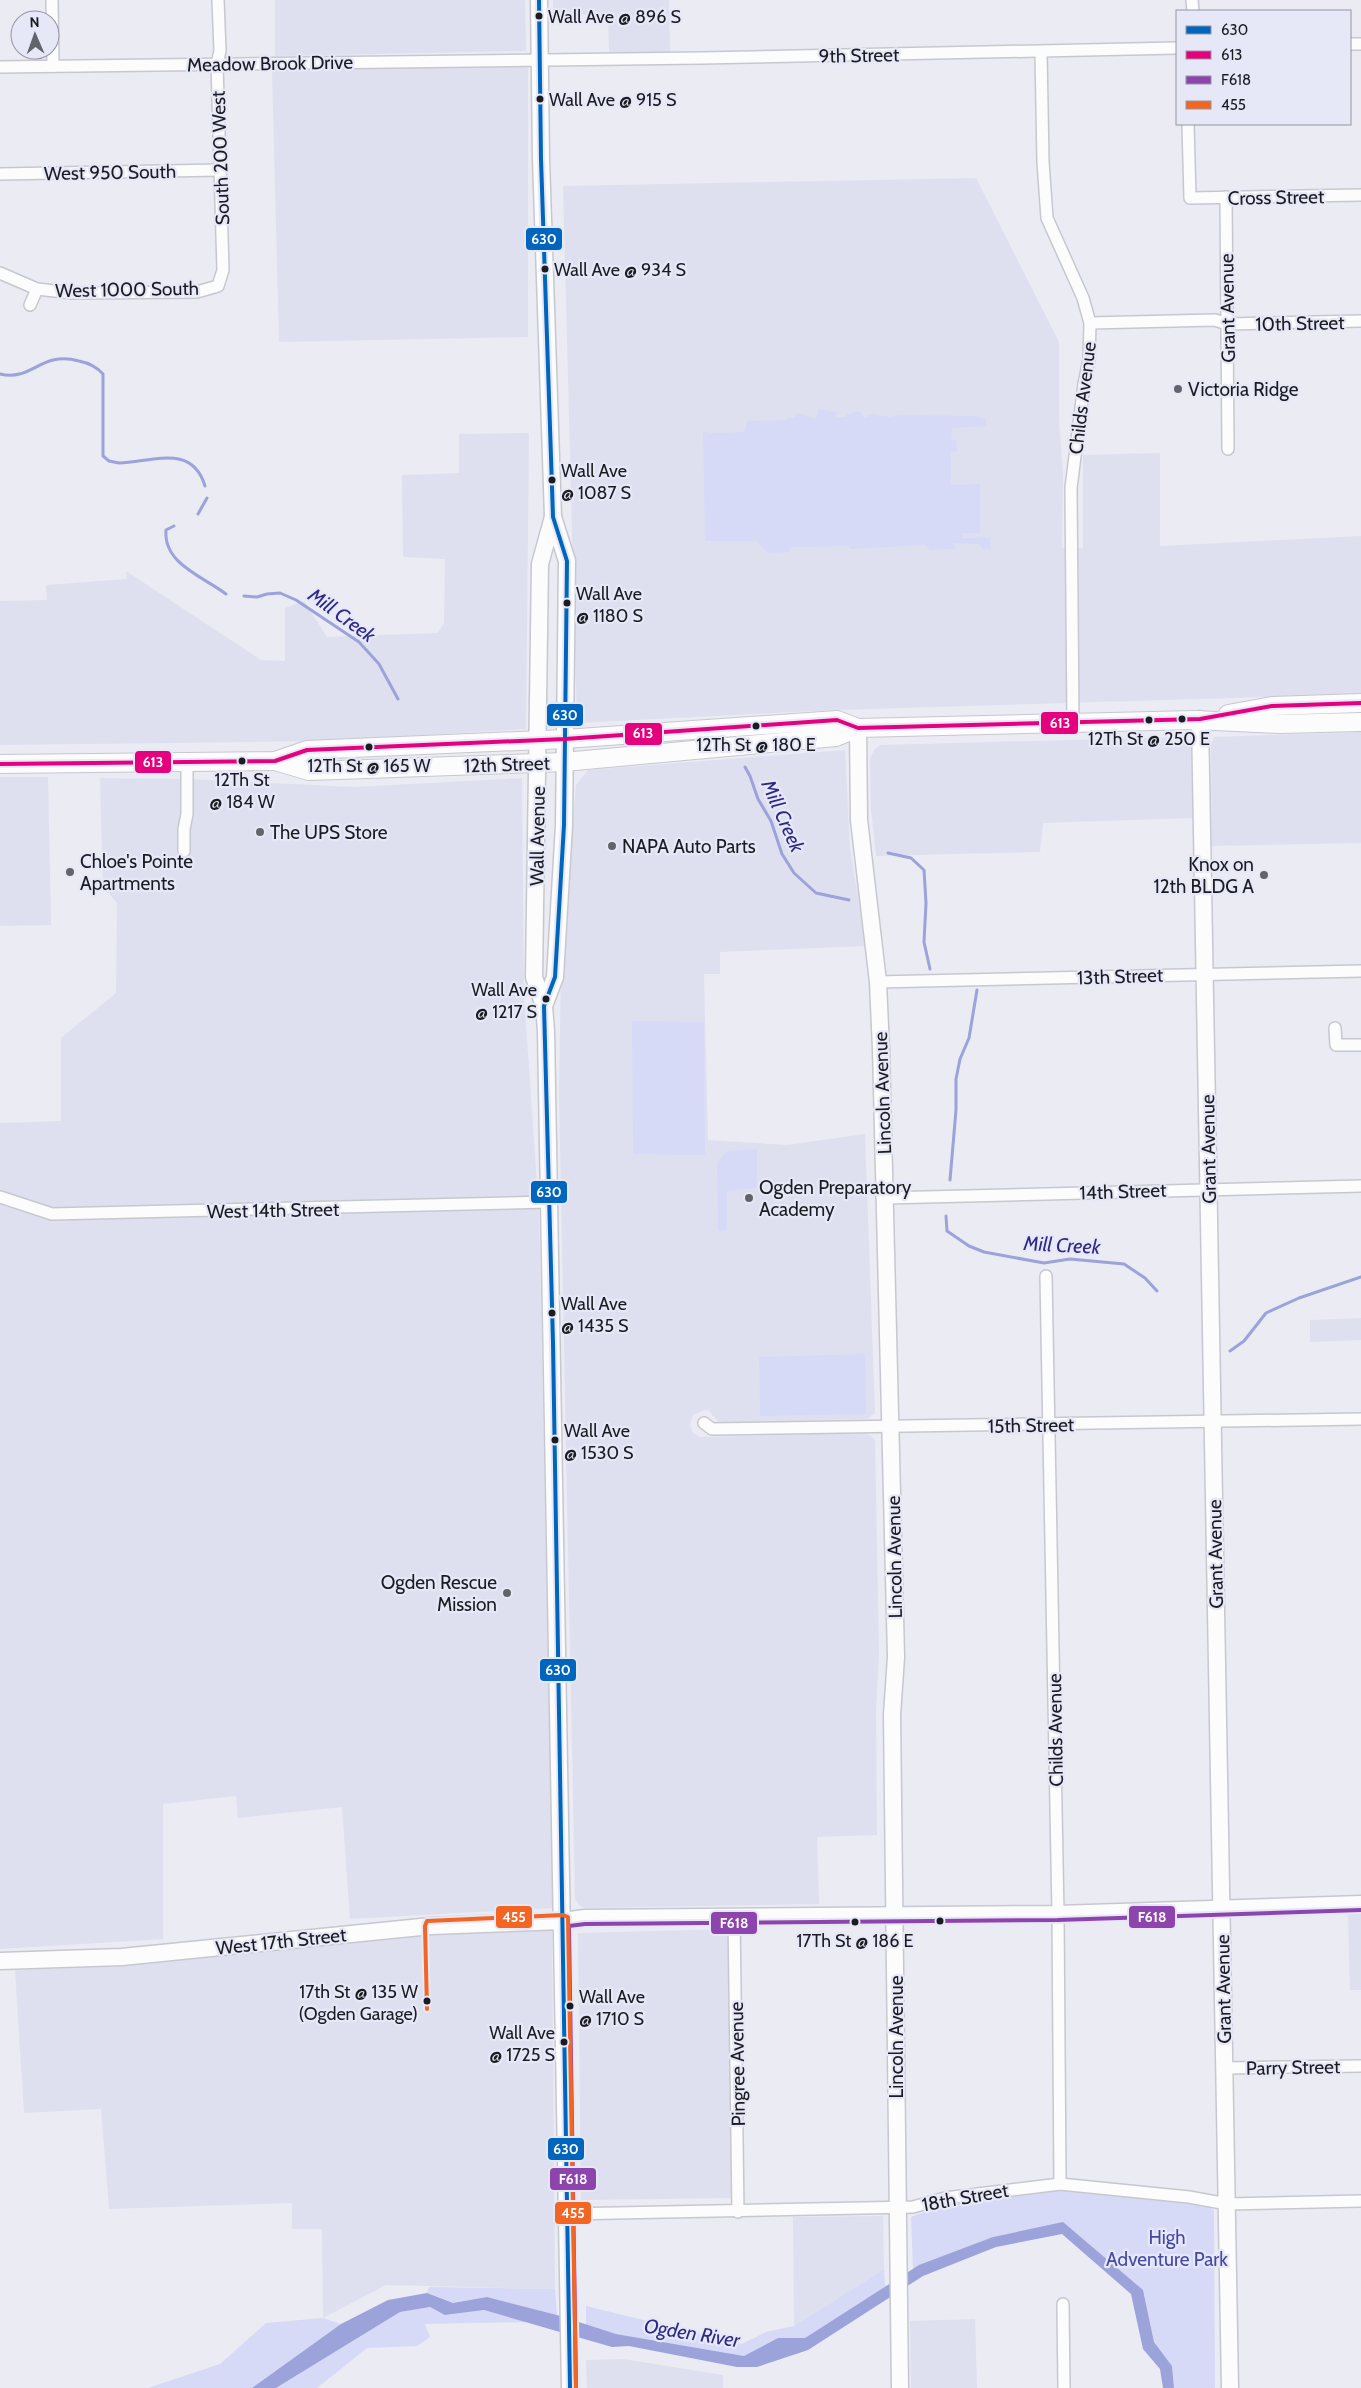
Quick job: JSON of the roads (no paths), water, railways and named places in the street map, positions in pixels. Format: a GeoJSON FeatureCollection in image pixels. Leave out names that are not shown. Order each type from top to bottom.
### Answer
{"type":"FeatureCollection","features":[{"type":"Feature","properties":{"kind":"main road","name":"12th Street"},"geometry":{"type":"LineString","coordinates":[[1200,720],[1272,706],[1361,703]]}},
{"type":"Feature","properties":{"kind":"main road","name":"12th Street"},"geometry":{"type":"LineString","coordinates":[[275,761],[307,750],[565,739],[837,720],[858,728]]}},
{"type":"Feature","properties":{"kind":"main road","name":"12th Street"},"geometry":{"type":"LineString","coordinates":[[0,764],[275,761],[309,771],[564,762],[836,737],[858,728],[1200,720],[1279,724],[1361,722]]}},
{"type":"Feature","properties":{"kind":"street"},"geometry":{"type":"LineString","coordinates":[[52,0],[53,66]]}},
{"type":"Feature","properties":{"kind":"street","name":"South 200 West"},"geometry":{"type":"LineString","coordinates":[[218,0],[220,51],[217,64],[223,270],[218,286]]}},
{"type":"Feature","properties":{"kind":"street","name":"Wall Avenue"},"geometry":{"type":"LineString","coordinates":[[539,0],[541,159],[553,517],[567,562],[564,825],[555,977],[544,1006]]}},
{"type":"Feature","properties":{"kind":"street","name":"9th Street"},"geometry":{"type":"LineString","coordinates":[[540,60],[1176,48]]}},
{"type":"Feature","properties":{"kind":"street","name":"Childs Avenue"},"geometry":{"type":"LineString","coordinates":[[1041,52],[1043,162],[1048,218],[1083,298],[1090,323],[1089,359],[1071,488],[1073,723]]}},
{"type":"Feature","properties":{"kind":"street","name":"Meadow Brook Drive"},"geometry":{"type":"LineString","coordinates":[[0,67],[540,60]]}},
{"type":"Feature","properties":{"kind":"street","name":"Cross Street"},"geometry":{"type":"LineString","coordinates":[[1188,125],[1190,198],[1361,195]]}},
{"type":"Feature","properties":{"kind":"street","name":"West 950 South"},"geometry":{"type":"LineString","coordinates":[[0,174],[220,170]]}},
{"type":"Feature","properties":{"kind":"street","name":"Grant Avenue"},"geometry":{"type":"LineString","coordinates":[[1226,197],[1228,449]]}},
{"type":"Feature","properties":{"kind":"street","name":"West 1000 South"},"geometry":{"type":"LineString","coordinates":[[0,273],[36,289],[72,293],[197,292],[218,286]]}},
{"type":"Feature","properties":{"kind":"street","name":"West 1000 South"},"geometry":{"type":"LineString","coordinates":[[30,305],[36,289]]}},
{"type":"Feature","properties":{"kind":"street","name":"10th Street"},"geometry":{"type":"LineString","coordinates":[[1090,323],[1215,320],[1227,324],[1361,322]]}},
{"type":"Feature","properties":{"kind":"street","name":"Wall Avenue"},"geometry":{"type":"LineString","coordinates":[[553,517],[540,564],[534,977],[544,1006],[546,1031],[570,2388]]}},
{"type":"Feature","properties":{"kind":"street","name":"Grant Avenue"},"geometry":{"type":"LineString","coordinates":[[1200,720],[1230,2388]]}},
{"type":"Feature","properties":{"kind":"street","name":"Lincoln Avenue"},"geometry":{"type":"LineString","coordinates":[[858,728],[859,820],[878,982],[891,1428],[896,1657],[892,1715],[900,2388]]}},
{"type":"Feature","properties":{"kind":"street"},"geometry":{"type":"LineString","coordinates":[[184,851],[184,829],[188,814],[187,762]]}},
{"type":"Feature","properties":{"kind":"street","name":"13th Street"},"geometry":{"type":"LineString","coordinates":[[878,982],[1361,971]]}},
{"type":"Feature","properties":{"kind":"street"},"geometry":{"type":"LineString","coordinates":[[1335,1028],[1336,1045],[1361,1045]]}},
{"type":"Feature","properties":{"kind":"street","name":"14th Street"},"geometry":{"type":"LineString","coordinates":[[885,1198],[1208,1188],[1361,1186]]}},
{"type":"Feature","properties":{"kind":"street","name":"West 14th Street"},"geometry":{"type":"LineString","coordinates":[[0,1198],[52,1214],[548,1202]]}},
{"type":"Feature","properties":{"kind":"street","name":"Childs Avenue"},"geometry":{"type":"LineString","coordinates":[[1046,1276],[1058,1914],[1060,2184]]}},
{"type":"Feature","properties":{"kind":"street","name":"15th Street"},"geometry":{"type":"LineString","coordinates":[[704,1423],[712,1430],[1361,1419]]}},
{"type":"Feature","properties":{"kind":"street","name":"West 17th Street"},"geometry":{"type":"LineString","coordinates":[[0,1961],[122,1957],[431,1926],[563,1921],[585,1918],[1058,1914],[1361,1904]]}},
{"type":"Feature","properties":{"kind":"street","name":"Pingree Avenue"},"geometry":{"type":"LineString","coordinates":[[734,1916],[738,2212]]}},
{"type":"Feature","properties":{"kind":"street","name":"Parry Street"},"geometry":{"type":"LineString","coordinates":[[1224,2068],[1361,2066]]}},
{"type":"Feature","properties":{"kind":"street","name":"18th Street"},"geometry":{"type":"LineString","coordinates":[[567,2214],[912,2207],[945,2198],[1060,2184],[1179,2196],[1226,2204],[1361,2201]]}},
{"type":"Feature","properties":{"kind":"street"},"geometry":{"type":"LineString","coordinates":[[1063,2304],[1064,2388]]}},
{"type":"Feature","properties":{"kind":"water","name":"Ogden River"},"geometry":{"type":"Polygon","coordinates":[[[1063,2222],[1143,2290],[1154,2342],[1172,2366],[1174,2388],[1163,2388],[1160,2369],[1143,2349],[1131,2294],[1062,2234],[996,2247],[923,2276],[808,2350],[757,2367],[737,2367],[629,2346],[612,2347],[484,2310],[445,2315],[430,2307],[400,2312],[276,2388],[252,2388],[341,2324],[388,2300],[427,2293],[453,2303],[487,2297],[557,2315],[616,2334],[744,2356],[778,2338],[805,2338],[919,2265],[993,2237],[1063,2222]]]}},
{"type":"Feature","properties":{"kind":"waterway","name":"Mill Creek"},"geometry":{"type":"LineString","coordinates":[[0,374],[21,374],[46,362],[55,360],[66,359],[92,365],[103,374],[103,456],[109,461],[119,463],[157,458],[181,460],[191,464],[199,473],[205,486]]}},
{"type":"Feature","properties":{"kind":"waterway","name":"Mill Creek"},"geometry":{"type":"LineString","coordinates":[[198,514],[207,498]]}},
{"type":"Feature","properties":{"kind":"waterway","name":"Mill Creek"},"geometry":{"type":"LineString","coordinates":[[174,526],[166,530],[167,542],[171,552],[187,568],[226,594]]}},
{"type":"Feature","properties":{"kind":"waterway","name":"Mill Creek"},"geometry":{"type":"LineString","coordinates":[[244,596],[257,597],[280,593],[296,600],[359,642],[379,664],[398,699]]}},
{"type":"Feature","properties":{"kind":"waterway","name":"Mill Creek"},"geometry":{"type":"LineString","coordinates":[[745,767],[758,799],[771,821],[782,854],[794,873],[816,893],[849,900]]}},
{"type":"Feature","properties":{"kind":"waterway","name":"Mill Creek"},"geometry":{"type":"LineString","coordinates":[[888,853],[911,858],[924,870],[926,903],[924,942],[930,969]]}},
{"type":"Feature","properties":{"kind":"waterway","name":"Mill Creek"},"geometry":{"type":"LineString","coordinates":[[950,1180],[956,1110],[956,1079],[960,1059],[969,1038],[977,990]]}},
{"type":"Feature","properties":{"kind":"waterway","name":"Mill Creek"},"geometry":{"type":"LineString","coordinates":[[946,1216],[947,1231],[969,1246],[984,1252],[1044,1263],[1070,1259],[1124,1264],[1145,1278],[1157,1291]]}},
{"type":"Feature","properties":{"kind":"waterway","name":"Mill Creek"},"geometry":{"type":"LineString","coordinates":[[1230,1351],[1244,1341],[1266,1313],[1299,1298],[1361,1277]]}},
{"type":"Feature","properties":{"kind":"place","name":"Wall Ave @ 896 S"},"geometry":{"type":"Point","coordinates":[539,16]}},
{"type":"Feature","properties":{"kind":"place","name":"Wall Ave @ 915 S"},"geometry":{"type":"Point","coordinates":[540,99]}},
{"type":"Feature","properties":{"kind":"place","name":"Wall Ave @ 934 S"},"geometry":{"type":"Point","coordinates":[545,269]}},
{"type":"Feature","properties":{"kind":"place","name":"Victoria Ridge"},"geometry":{"type":"Point","coordinates":[1178,389]}},
{"type":"Feature","properties":{"kind":"place","name":"Wall Ave @ 1087 S"},"geometry":{"type":"Point","coordinates":[552,480]}},
{"type":"Feature","properties":{"kind":"place","name":"Wall Ave @ 1180 S"},"geometry":{"type":"Point","coordinates":[567,603]}},
{"type":"Feature","properties":{"kind":"place","name":"12Th St @ 250 E"},"geometry":{"type":"Point","coordinates":[1149,720]}},
{"type":"Feature","properties":{"kind":"place","name":"12Th St @ 180 E"},"geometry":{"type":"Point","coordinates":[756,726]}},
{"type":"Feature","properties":{"kind":"place","name":"12Th St @ 165 W"},"geometry":{"type":"Point","coordinates":[369,747]}},
{"type":"Feature","properties":{"kind":"place","name":"12Th St @ 184 W"},"geometry":{"type":"Point","coordinates":[242,761]}},
{"type":"Feature","properties":{"kind":"place","name":"The UPS Store"},"geometry":{"type":"Point","coordinates":[260,832]}},
{"type":"Feature","properties":{"kind":"place","name":"NAPA Auto Parts"},"geometry":{"type":"Point","coordinates":[612,846]}},
{"type":"Feature","properties":{"kind":"place","name":"Chloe's Pointe Apartments"},"geometry":{"type":"Point","coordinates":[70,872]}},
{"type":"Feature","properties":{"kind":"place","name":"Knox on 12th BLDG A"},"geometry":{"type":"Point","coordinates":[1264,875]}},
{"type":"Feature","properties":{"kind":"place","name":"Wall Ave @ 1217 S"},"geometry":{"type":"Point","coordinates":[546,999]}},
{"type":"Feature","properties":{"kind":"place","name":"Ogden Preparatory Academy"},"geometry":{"type":"Point","coordinates":[749,1198]}},
{"type":"Feature","properties":{"kind":"place","name":"Wall Ave @ 1435 S"},"geometry":{"type":"Point","coordinates":[552,1313]}},
{"type":"Feature","properties":{"kind":"place","name":"Wall Ave @ 1530 S"},"geometry":{"type":"Point","coordinates":[555,1440]}},
{"type":"Feature","properties":{"kind":"place","name":"Ogden Rescue Mission"},"geometry":{"type":"Point","coordinates":[507,1593]}},
{"type":"Feature","properties":{"kind":"place","name":"17Th St @ 186 E"},"geometry":{"type":"Point","coordinates":[855,1922]}},
{"type":"Feature","properties":{"kind":"place","name":"17th St @ 135 W (Ogden Garage)"},"geometry":{"type":"Point","coordinates":[427,2001]}},
{"type":"Feature","properties":{"kind":"place","name":"Wall Ave @ 1710 S"},"geometry":{"type":"Point","coordinates":[570,2006]}},
{"type":"Feature","properties":{"kind":"place","name":"Wall Ave @ 1725 S"},"geometry":{"type":"Point","coordinates":[564,2042]}},
{"type":"Feature","properties":{"kind":"park label","name":"High Adventure Park"},"geometry":{"type":"Point","coordinates":[1167,2248]}}]}
